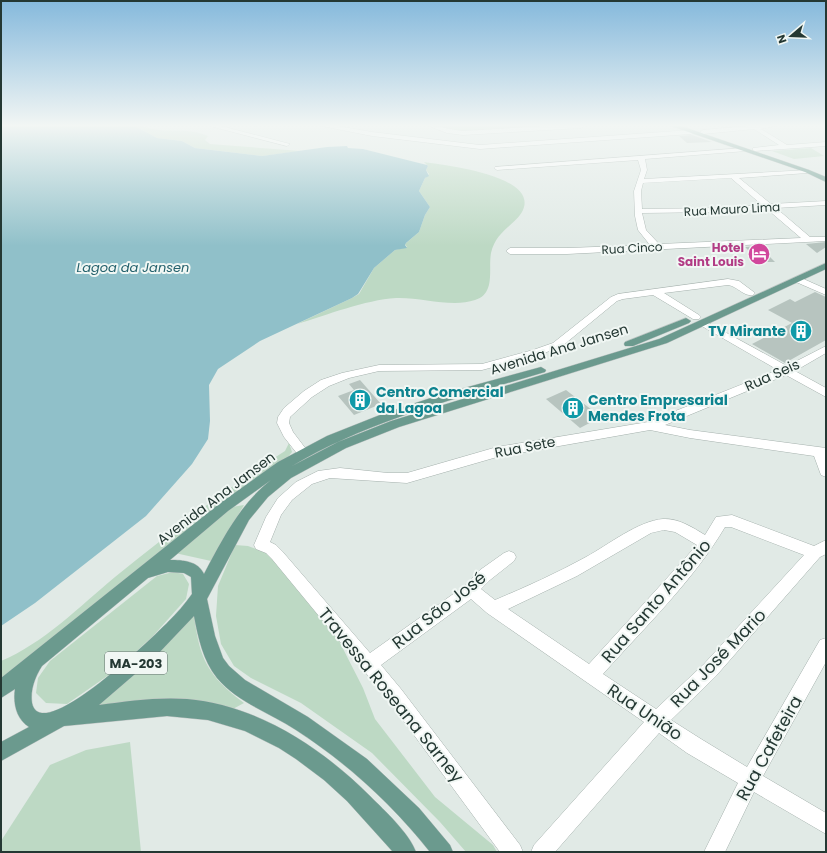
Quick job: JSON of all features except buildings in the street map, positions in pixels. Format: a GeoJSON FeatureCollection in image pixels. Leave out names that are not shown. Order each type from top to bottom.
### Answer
{"type":"FeatureCollection","features":[{"type":"Feature","properties":{"kind":"main road"},"geometry":{"type":"LineString","coordinates":[[791,166],[826,180]]}},
{"type":"Feature","properties":{"kind":"main road"},"geometry":{"type":"LineString","coordinates":[[810,166],[821,169]]}},
{"type":"Feature","properties":{"kind":"main road","name":"Avenida Ana Jansen"},"geometry":{"type":"LineString","coordinates":[[200,596],[244,516],[263,493],[286,475],[315,458],[342,445],[395,424],[651,345],[750,293],[826,258]]}},
{"type":"Feature","properties":{"kind":"main road","name":"Avenida Ana Jansen"},"geometry":{"type":"LineString","coordinates":[[1,689],[248,489],[303,453],[364,425],[634,342],[699,320],[799,280],[826,266]]}},
{"type":"Feature","properties":{"kind":"main road"},"geometry":{"type":"LineString","coordinates":[[143,573],[168,566],[186,567],[196,573],[198,577],[208,639],[213,655],[223,673],[239,686],[301,722],[364,768],[388,789],[443,852]]}},
{"type":"Feature","properties":{"kind":"main road","name":"MA-203"},"geometry":{"type":"LineString","coordinates":[[1,752],[62,719],[113,683],[160,642],[200,596]]}},
{"type":"Feature","properties":{"kind":"main road"},"geometry":{"type":"LineString","coordinates":[[36,660],[27,676],[23,701],[28,714],[38,721],[50,722],[62,719],[168,707],[202,710],[245,722],[295,748],[318,763],[362,803],[406,852]]}},
{"type":"Feature","properties":{"kind":"street"},"geometry":{"type":"LineString","coordinates":[[497,168],[529,166]]}},
{"type":"Feature","properties":{"kind":"street"},"geometry":{"type":"LineString","coordinates":[[645,166],[637,191],[638,211],[642,230],[657,247]]}},
{"type":"Feature","properties":{"kind":"street"},"geometry":{"type":"LineString","coordinates":[[640,181],[807,171]]}},
{"type":"Feature","properties":{"kind":"street"},"geometry":{"type":"LineString","coordinates":[[733,176],[807,239]]}},
{"type":"Feature","properties":{"kind":"street","name":"Rua Mauro Lima"},"geometry":{"type":"LineString","coordinates":[[638,211],[717,210],[826,203]]}},
{"type":"Feature","properties":{"kind":"street","name":"Rua Cinco"},"geometry":{"type":"LineString","coordinates":[[510,251],[567,251],[826,239]]}},
{"type":"Feature","properties":{"kind":"street"},"geometry":{"type":"LineString","coordinates":[[799,280],[826,292]]}},
{"type":"Feature","properties":{"kind":"street"},"geometry":{"type":"LineString","coordinates":[[303,453],[288,434],[284,423],[284,417],[288,411],[308,394],[325,383],[346,375],[379,368],[482,367],[537,352],[557,345],[614,299],[621,296],[731,282],[750,293]]}},
{"type":"Feature","properties":{"kind":"street"},"geometry":{"type":"LineString","coordinates":[[654,291],[699,320],[826,393]]}},
{"type":"Feature","properties":{"kind":"street","name":"Rua Seis"},"geometry":{"type":"LineString","coordinates":[[650,426],[788,370],[826,349]]}},
{"type":"Feature","properties":{"kind":"street","name":"Rua Sete"},"geometry":{"type":"LineString","coordinates":[[262,545],[274,516],[283,501],[308,480],[329,473],[393,479],[406,478],[469,459],[542,442],[650,426],[690,434],[823,453]]}},
{"type":"Feature","properties":{"kind":"street"},"geometry":{"type":"LineString","coordinates":[[823,453],[826,472]]}},
{"type":"Feature","properties":{"kind":"street","name":"Rua Santo Antônio"},"geometry":{"type":"LineString","coordinates":[[591,675],[676,581],[707,544],[721,521],[728,520],[820,550]]}},
{"type":"Feature","properties":{"kind":"street"},"geometry":{"type":"LineString","coordinates":[[493,608],[521,597],[584,567],[646,529],[654,526],[662,524],[673,525],[707,544]]}},
{"type":"Feature","properties":{"kind":"street","name":"Travessa Roseana Sarney"},"geometry":{"type":"LineString","coordinates":[[262,545],[271,549],[277,555],[369,664],[513,852]]}},
{"type":"Feature","properties":{"kind":"street","name":"Rua José Mario"},"geometry":{"type":"LineString","coordinates":[[541,852],[657,721],[710,670],[820,550]]}},
{"type":"Feature","properties":{"kind":"street","name":"Rua São José"},"geometry":{"type":"LineString","coordinates":[[369,664],[471,590],[485,574],[509,557]]}},
{"type":"Feature","properties":{"kind":"street","name":"Rua União"},"geometry":{"type":"LineString","coordinates":[[471,590],[493,608],[657,721],[750,780],[826,824]]}},
{"type":"Feature","properties":{"kind":"street","name":"Rua Cafeteira"},"geometry":{"type":"LineString","coordinates":[[714,852],[750,780],[826,646]]}},
{"type":"Feature","properties":{"kind":"green space"},"geometry":{"type":"Polygon","coordinates":[[[428,166],[449,166],[486,174],[503,180],[517,188],[524,198],[523,210],[520,215],[501,233],[494,245],[490,259],[490,280],[486,292],[482,297],[475,300],[456,303],[406,298],[384,299],[333,312],[297,324],[359,294],[374,268],[395,250],[407,247],[405,244],[419,232],[425,215],[430,207],[419,191],[425,178],[429,174],[426,170],[428,166]]]}},
{"type":"Feature","properties":{"kind":"green space"},"geometry":{"type":"Polygon","coordinates":[[[289,443],[292,452],[287,458],[253,480],[216,508],[1,679],[1,661],[47,634],[115,577],[177,528],[241,480],[285,451],[289,443]]]}},
{"type":"Feature","properties":{"kind":"green space"},"geometry":{"type":"Polygon","coordinates":[[[244,505],[211,561],[175,553],[232,507],[244,505]]]}},
{"type":"Feature","properties":{"kind":"green space"},"geometry":{"type":"Polygon","coordinates":[[[235,545],[248,546],[269,554],[335,633],[363,688],[375,719],[435,797],[493,845],[497,852],[466,852],[440,822],[372,753],[301,703],[251,678],[234,666],[221,644],[216,616],[218,586],[235,545]]]}},
{"type":"Feature","properties":{"kind":"green space"},"geometry":{"type":"Polygon","coordinates":[[[173,572],[183,574],[189,584],[186,599],[153,636],[116,670],[67,704],[46,703],[36,693],[38,678],[50,661],[157,576],[173,572]]]}},
{"type":"Feature","properties":{"kind":"green space"},"geometry":{"type":"Polygon","coordinates":[[[194,614],[199,643],[207,665],[222,684],[244,703],[231,710],[214,704],[178,699],[138,701],[98,707],[98,702],[125,682],[149,661],[194,614]]]}},
{"type":"Feature","properties":{"kind":"green space"},"geometry":{"type":"Polygon","coordinates":[[[130,742],[141,852],[1,852],[1,841],[50,765],[86,750],[130,742]]]}},
{"type":"Feature","properties":{"kind":"water","name":"Lagoa da Jansen"},"geometry":{"type":"Polygon","coordinates":[[[1,166],[428,166],[426,170],[429,176],[425,178],[419,191],[430,207],[425,215],[419,232],[406,243],[405,245],[407,248],[395,250],[374,268],[358,294],[352,298],[260,341],[218,369],[209,385],[210,421],[208,439],[192,464],[146,516],[35,603],[1,626],[1,166]]]}},
{"type":"Feature","properties":{"kind":"place","name":"Hotel Saint Louis"},"geometry":{"type":"Point","coordinates":[759,254]}},
{"type":"Feature","properties":{"kind":"place","name":"TV Mirante"},"geometry":{"type":"Point","coordinates":[801,331]}},
{"type":"Feature","properties":{"kind":"place","name":"Centro Comercial da Lagoa"},"geometry":{"type":"Point","coordinates":[360,400]}},
{"type":"Feature","properties":{"kind":"place","name":"Centro Empresarial Mendes Frota"},"geometry":{"type":"Point","coordinates":[573,408]}}]}
